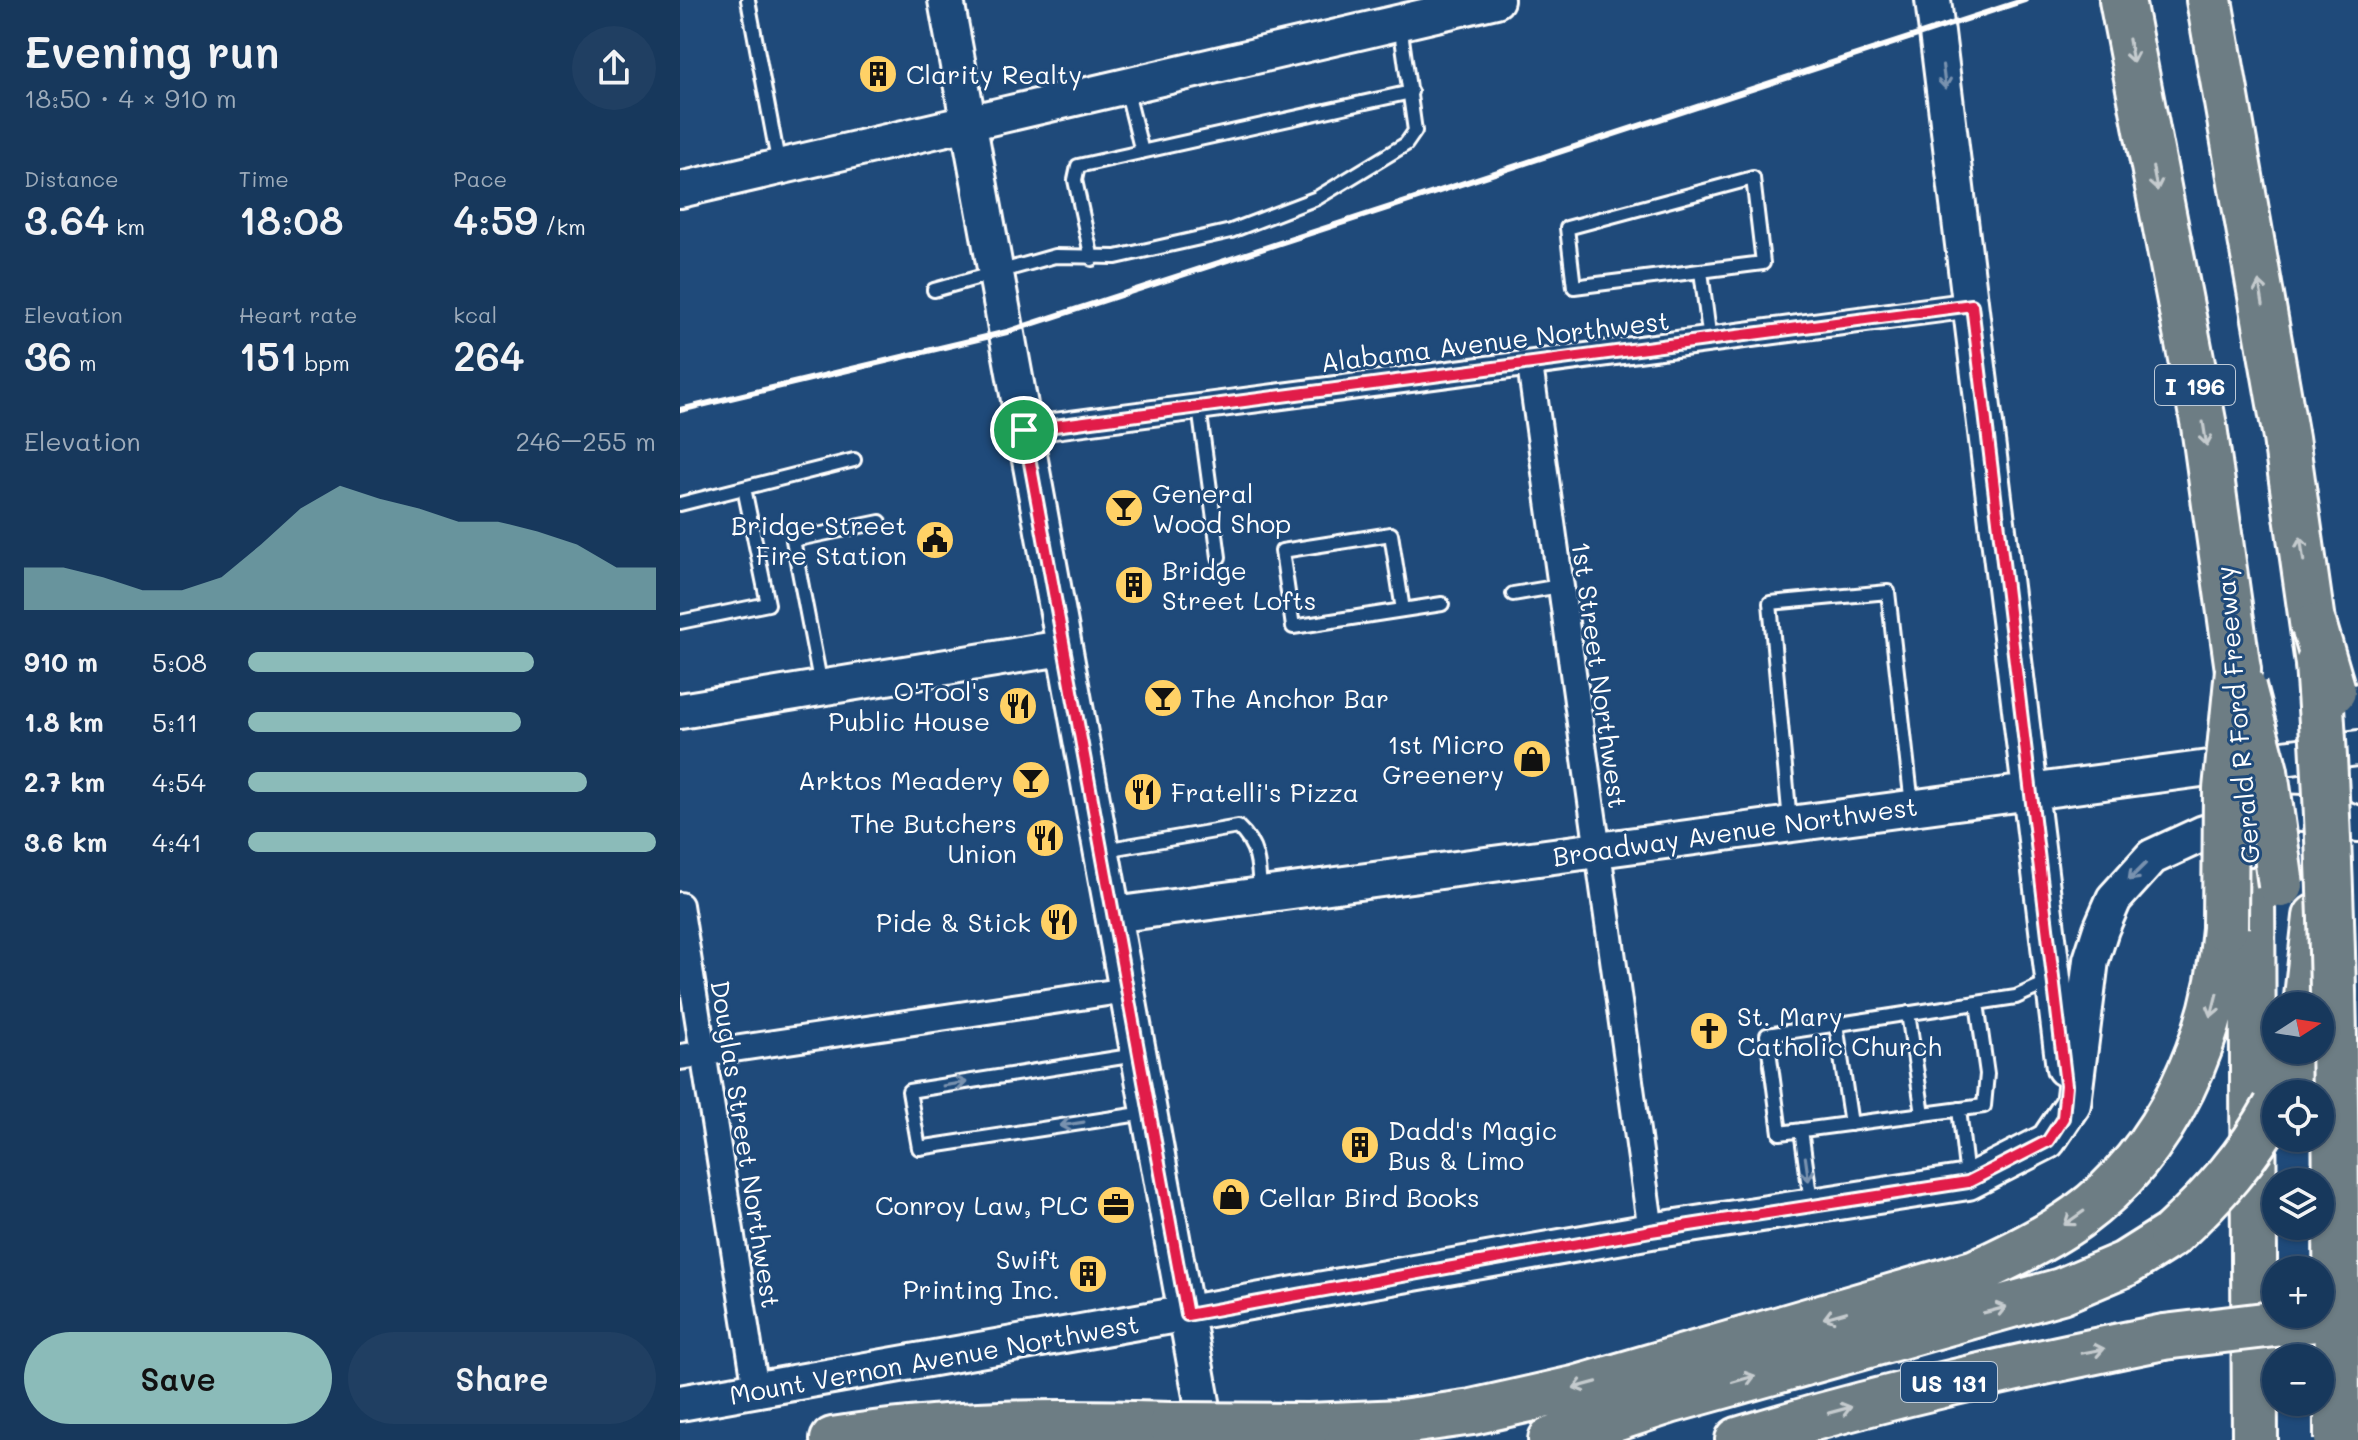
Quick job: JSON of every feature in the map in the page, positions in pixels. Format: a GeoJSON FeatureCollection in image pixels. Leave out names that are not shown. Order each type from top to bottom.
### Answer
{"type":"FeatureCollection","features":[{"type":"Feature","properties":{"kind":"highway","name":"Gerald R Ford Freeway"},"geometry":{"type":"LineString","coordinates":[[2122,0],[2204,426],[2267,888],[2255,1440]]}},
{"type":"Feature","properties":{"kind":"highway","name":"I 196"},"geometry":{"type":"LineString","coordinates":[[2209,0],[2286,438],[2348,832],[2335,1022],[2337,1440]]}},
{"type":"Feature","properties":{"kind":"highway"},"geometry":{"type":"LineString","coordinates":[[1190,1433],[1402,1422],[1472,1412],[1574,1389],[1961,1277],[2021,1251],[2077,1217],[2115,1185],[2178,1096],[2198,1055],[2215,1003],[2225,928],[2226,789],[2238,670]]}},
{"type":"Feature","properties":{"kind":"highway"},"geometry":{"type":"LineString","coordinates":[[2309,992],[2348,832]]}},
{"type":"Feature","properties":{"kind":"highway"},"geometry":{"type":"LineString","coordinates":[[2267,888],[2302,992]]}},
{"type":"Feature","properties":{"kind":"highway"},"geometry":{"type":"LineString","coordinates":[[2334,1064],[2358,1104]]}},
{"type":"Feature","properties":{"kind":"highway"},"geometry":{"type":"LineString","coordinates":[[1551,1440],[1669,1401],[2061,1291],[2125,1264],[2171,1235],[2217,1192],[2245,1159],[2262,1130]]}},
{"type":"Feature","properties":{"kind":"highway","name":"US 131"},"geometry":{"type":"LineString","coordinates":[[1738,1440],[1837,1410],[1978,1375],[2164,1337],[2358,1314]]}},
{"type":"Feature","properties":{"kind":"highway"},"geometry":{"type":"LineString","coordinates":[[833,1440],[938,1426],[1108,1422],[1259,1440]]}},
{"type":"Feature","properties":{"kind":"street"},"geometry":{"type":"LineString","coordinates":[[946,0],[1062,648],[1187,1315],[1190,1433]]}},
{"type":"Feature","properties":{"kind":"street"},"geometry":{"type":"LineString","coordinates":[[680,190],[970,125],[1494,0]]}},
{"type":"Feature","properties":{"kind":"street"},"geometry":{"type":"LineString","coordinates":[[1933,0],[2033,792],[2066,1085],[2063,1118]]}},
{"type":"Feature","properties":{"kind":"street","name":"Alabama Avenue Northwest"},"geometry":{"type":"LineString","coordinates":[[1024,430],[1972,305]]}},
{"type":"Feature","properties":{"kind":"street","name":"1st Street Northwest"},"geometry":{"type":"LineString","coordinates":[[1530,365],[1595,850],[1651,1231]]}},
{"type":"Feature","properties":{"kind":"street"},"geometry":{"type":"LineString","coordinates":[[680,711],[1062,648]]}},
{"type":"Feature","properties":{"kind":"street","name":"Broadway Avenue Northwest"},"geometry":{"type":"LineString","coordinates":[[1113,915],[2358,748]]}},
{"type":"Feature","properties":{"kind":"street"},"geometry":{"type":"LineString","coordinates":[[2063,1118],[2073,1104],[2091,960],[2114,899],[2129,878],[2152,857],[2204,833],[2277,812],[2331,814],[2348,832]]}},
{"type":"Feature","properties":{"kind":"street","name":"Douglas Street Northwest"},"geometry":{"type":"LineString","coordinates":[[680,905],[692,1055],[756,1390]]}},
{"type":"Feature","properties":{"kind":"street"},"geometry":{"type":"LineString","coordinates":[[692,1055],[1127,990]]}},
{"type":"Feature","properties":{"kind":"street","name":"Mount Vernon Avenue Northwest"},"geometry":{"type":"LineString","coordinates":[[680,1403],[1651,1231],[1968,1182],[2048,1141],[2063,1118]]}},
{"type":"Feature","properties":{"kind":"lane"},"geometry":{"type":"LineString","coordinates":[[748,0],[779,168]]}},
{"type":"Feature","properties":{"kind":"lane"},"geometry":{"type":"LineString","coordinates":[[934,290],[1055,256],[1092,259],[1231,231],[1317,198],[1406,144],[1415,131],[1400,23]]}},
{"type":"Feature","properties":{"kind":"lane"},"geometry":{"type":"LineString","coordinates":[[1126,88],[1142,152]]}},
{"type":"Feature","properties":{"kind":"lane"},"geometry":{"type":"LineString","coordinates":[[1092,259],[1074,171],[1078,166],[1411,92]]}},
{"type":"Feature","properties":{"kind":"lane"},"geometry":{"type":"LineString","coordinates":[[1753,178],[1763,263],[1701,271],[1574,287],[1567,228],[1753,178]]}},
{"type":"Feature","properties":{"kind":"lane"},"geometry":{"type":"LineString","coordinates":[[1701,271],[1710,341]]}},
{"type":"Feature","properties":{"kind":"lane"},"geometry":{"type":"LineString","coordinates":[[1199,407],[1219,557]]}},
{"type":"Feature","properties":{"kind":"lane"},"geometry":{"type":"LineString","coordinates":[[680,504],[854,460]]}},
{"type":"Feature","properties":{"kind":"lane"},"geometry":{"type":"LineString","coordinates":[[680,622],[768,604],[744,488]]}},
{"type":"Feature","properties":{"kind":"lane"},"geometry":{"type":"LineString","coordinates":[[822,690],[793,540],[880,522]]}},
{"type":"Feature","properties":{"kind":"lane"},"geometry":{"type":"LineString","coordinates":[[1403,610],[1391,534],[1282,551],[1293,627],[1442,604]]}},
{"type":"Feature","properties":{"kind":"lane"},"geometry":{"type":"LineString","coordinates":[[1513,594],[1560,586]]}},
{"type":"Feature","properties":{"kind":"lane"},"geometry":{"type":"LineString","coordinates":[[1790,824],[1770,603],[1888,592],[1912,808]]}},
{"type":"Feature","properties":{"kind":"lane"},"geometry":{"type":"LineString","coordinates":[[1101,851],[1238,827],[1251,839],[1259,861],[1261,897]]}},
{"type":"Feature","properties":{"kind":"lane"},"geometry":{"type":"LineString","coordinates":[[1977,1003],[1987,1074],[1984,1106],[1780,1133],[1767,1035],[2016,997],[2054,980]]}},
{"type":"Feature","properties":{"kind":"lane"},"geometry":{"type":"LineString","coordinates":[[1908,1013],[1923,1114]]}},
{"type":"Feature","properties":{"kind":"lane"},"geometry":{"type":"LineString","coordinates":[[1836,1024],[1851,1124]]}},
{"type":"Feature","properties":{"kind":"lane"},"geometry":{"type":"LineString","coordinates":[[1139,1054],[909,1091],[919,1148],[1149,1112]]}},
{"type":"Feature","properties":{"kind":"lane"},"geometry":{"type":"LineString","coordinates":[[1959,1109],[1968,1182]]}},
{"type":"Feature","properties":{"kind":"lane"},"geometry":{"type":"LineString","coordinates":[[1801,1130],[1812,1207]]}},
{"type":"Feature","properties":{"kind":"railway"},"geometry":{"type":"LineString","coordinates":[[680,410],[1007,332],[2025,0]]}},
{"type":"Feature","properties":{"kind":"place","name":"Clarity Realty"},"geometry":{"type":"Point","coordinates":[878,74]}},
{"type":"Feature","properties":{"kind":"place","name":"General Wood Shop"},"geometry":{"type":"Point","coordinates":[1124,508]}},
{"type":"Feature","properties":{"kind":"place","name":"Bridge Street Fire Station"},"geometry":{"type":"Point","coordinates":[935,540]}},
{"type":"Feature","properties":{"kind":"place","name":"Bridge Street Lofts"},"geometry":{"type":"Point","coordinates":[1134,585]}},
{"type":"Feature","properties":{"kind":"place","name":"The Anchor Bar"},"geometry":{"type":"Point","coordinates":[1163,698]}},
{"type":"Feature","properties":{"kind":"place","name":"O'Tool's Public House"},"geometry":{"type":"Point","coordinates":[1018,706]}},
{"type":"Feature","properties":{"kind":"place","name":"1st Micro Greenery"},"geometry":{"type":"Point","coordinates":[1532,759]}},
{"type":"Feature","properties":{"kind":"place","name":"Arktos Meadery"},"geometry":{"type":"Point","coordinates":[1031,780]}},
{"type":"Feature","properties":{"kind":"place","name":"Fratelli's Pizza"},"geometry":{"type":"Point","coordinates":[1143,792]}},
{"type":"Feature","properties":{"kind":"place","name":"The Butchers Union"},"geometry":{"type":"Point","coordinates":[1045,838]}},
{"type":"Feature","properties":{"kind":"place","name":"Pide & Stick"},"geometry":{"type":"Point","coordinates":[1059,922]}},
{"type":"Feature","properties":{"kind":"place","name":"St. Mary Catholic Church"},"geometry":{"type":"Point","coordinates":[1709,1031]}},
{"type":"Feature","properties":{"kind":"place","name":"Dadd's Magic Bus & Limo"},"geometry":{"type":"Point","coordinates":[1360,1145]}},
{"type":"Feature","properties":{"kind":"place","name":"Cellar Bird Books"},"geometry":{"type":"Point","coordinates":[1231,1197]}},
{"type":"Feature","properties":{"kind":"place","name":"Conroy Law, PLC"},"geometry":{"type":"Point","coordinates":[1116,1205]}},
{"type":"Feature","properties":{"kind":"place","name":"Swift Printing Inc."},"geometry":{"type":"Point","coordinates":[1088,1274]}},
{"type":"Feature","properties":{"kind":"route"},"geometry":{"type":"LineString","coordinates":[[1972,305],[2066,1085],[2063,1118],[2048,1141],[2015,1161],[1968,1182],[1651,1231],[1187,1315],[1024,430],[1972,305]]}}]}
